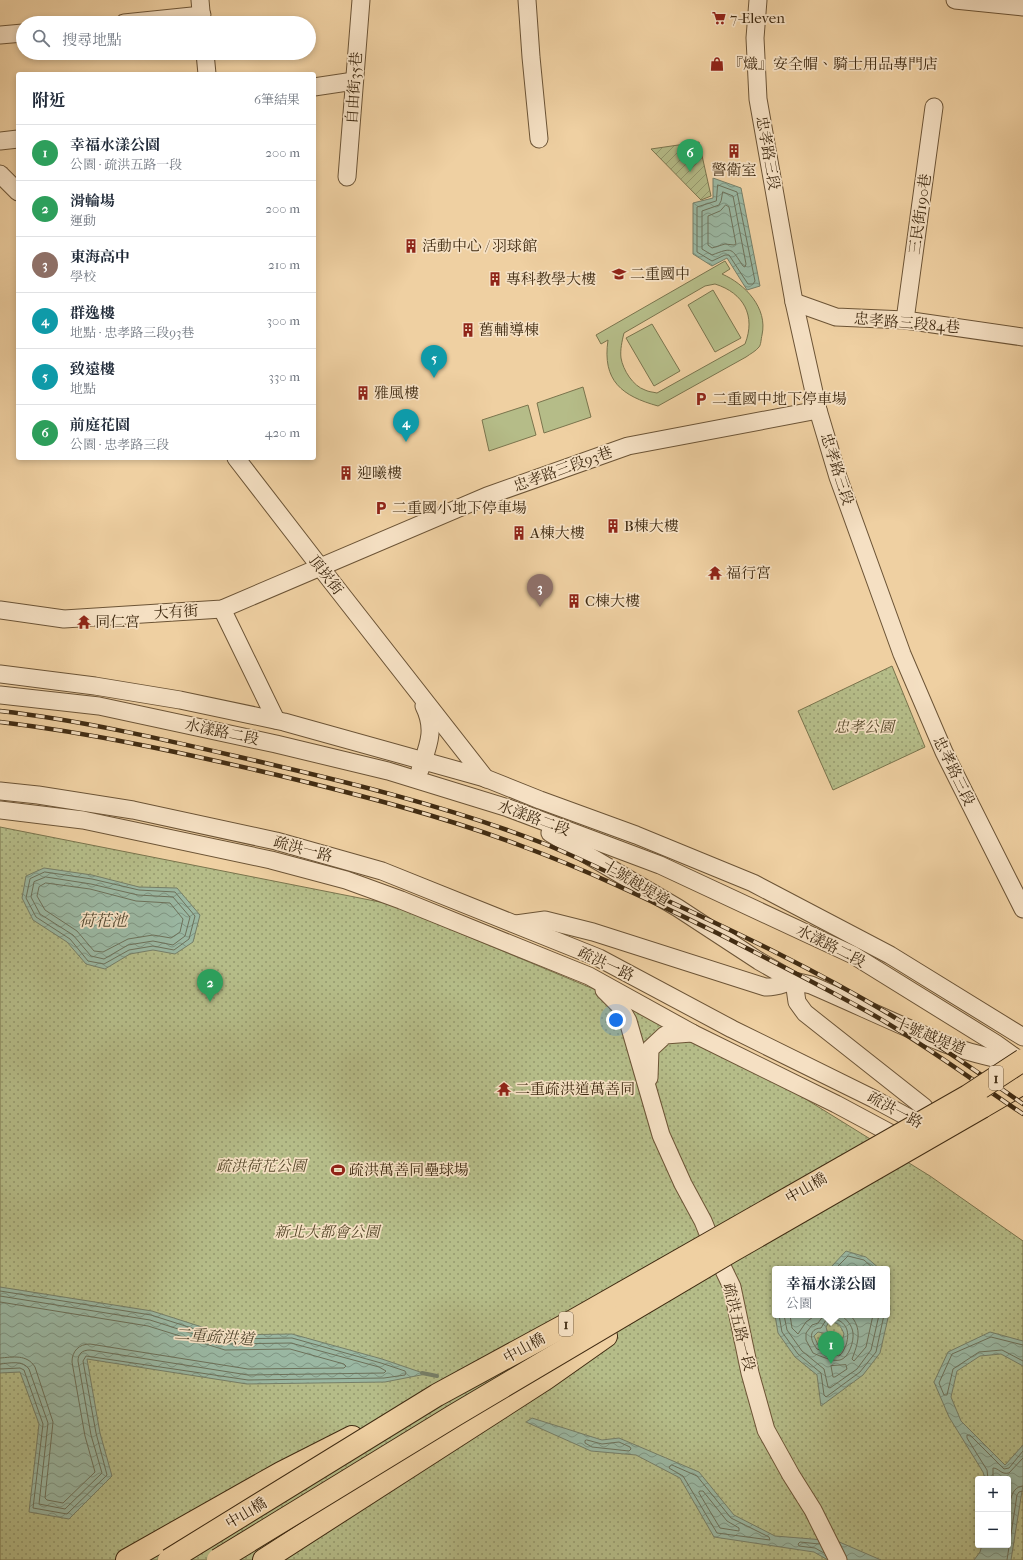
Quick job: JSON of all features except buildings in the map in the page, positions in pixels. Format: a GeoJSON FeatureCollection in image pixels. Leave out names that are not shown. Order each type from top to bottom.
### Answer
{"type":"FeatureCollection","features":[{"type":"Feature","properties":{"kind":"highway","name":"1"},"geometry":{"type":"LineString","coordinates":[[975,1101],[1023,1064]]}},
{"type":"Feature","properties":{"kind":"highway","name":"1"},"geometry":{"type":"LineString","coordinates":[[975,1101],[1023,1083]]}},
{"type":"Feature","properties":{"kind":"highway","name":"1"},"geometry":{"type":"LineString","coordinates":[[975,1101],[1023,1087]]}},
{"type":"Feature","properties":{"kind":"highway","name":"中山橋"},"geometry":{"type":"LineString","coordinates":[[218,1560],[455,1415],[678,1284],[975,1101]]}},
{"type":"Feature","properties":{"kind":"highway","name":"中山橋"},"geometry":{"type":"LineString","coordinates":[[169,1560],[438,1395],[975,1101]]}},
{"type":"Feature","properties":{"kind":"highway"},"geometry":{"type":"LineString","coordinates":[[264,1560],[545,1379],[678,1284]]}},
{"type":"Feature","properties":{"kind":"highway"},"geometry":{"type":"LineString","coordinates":[[127,1560],[281,1473],[438,1395]]}},
{"type":"Feature","properties":{"kind":"street","name":"自由街35巷"},"geometry":{"type":"LineString","coordinates":[[347,177],[361,0]]}},
{"type":"Feature","properties":{"kind":"street"},"geometry":{"type":"LineString","coordinates":[[527,0],[539,139]]}},
{"type":"Feature","properties":{"kind":"street","name":"忠孝路三段"},"geometry":{"type":"LineString","coordinates":[[758,0],[755,38],[758,99],[794,302],[818,410],[838,477],[902,654],[944,752],[1023,909]]}},
{"type":"Feature","properties":{"kind":"street"},"geometry":{"type":"LineString","coordinates":[[956,0],[1023,7]]}},
{"type":"Feature","properties":{"kind":"street"},"geometry":{"type":"LineString","coordinates":[[178,16],[201,13]]}},
{"type":"Feature","properties":{"kind":"street"},"geometry":{"type":"LineString","coordinates":[[0,35],[16,34]]}},
{"type":"Feature","properties":{"kind":"street"},"geometry":{"type":"LineString","coordinates":[[206,60],[207,72]]}},
{"type":"Feature","properties":{"kind":"street"},"geometry":{"type":"LineString","coordinates":[[316,87],[354,81]]}},
{"type":"Feature","properties":{"kind":"street","name":"三民街190巷"},"geometry":{"type":"LineString","coordinates":[[905,320],[934,107]]}},
{"type":"Feature","properties":{"kind":"street"},"geometry":{"type":"LineString","coordinates":[[0,141],[16,139]]}},
{"type":"Feature","properties":{"kind":"street"},"geometry":{"type":"LineString","coordinates":[[0,174],[16,190]]}},
{"type":"Feature","properties":{"kind":"street","name":"忠孝路三段84巷"},"geometry":{"type":"LineString","coordinates":[[794,302],[836,317],[905,320],[1023,337]]}},
{"type":"Feature","properties":{"kind":"street","name":"忠孝路三段93巷"},"geometry":{"type":"LineString","coordinates":[[320,567],[488,496],[628,446],[818,410]]}},
{"type":"Feature","properties":{"kind":"street","name":"頂崁街"},"geometry":{"type":"LineString","coordinates":[[238,460],[485,778]]}},
{"type":"Feature","properties":{"kind":"street","name":"大有街"},"geometry":{"type":"LineString","coordinates":[[0,610],[64,619],[222,609],[320,567]]}},
{"type":"Feature","properties":{"kind":"street"},"geometry":{"type":"LineString","coordinates":[[222,609],[276,720]]}},
{"type":"Feature","properties":{"kind":"street","name":"水漾路二段"},"geometry":{"type":"LineString","coordinates":[[0,674],[166,697],[276,720],[485,778],[636,835],[753,883],[890,955],[1023,1037]]}},
{"type":"Feature","properties":{"kind":"street","name":"頂崁街"},"geometry":{"type":"LineString","coordinates":[[417,691],[429,716],[430,736],[417,780]]}},
{"type":"Feature","properties":{"kind":"street","name":"水漾路二段"},"geometry":{"type":"LineString","coordinates":[[0,695],[99,706],[276,744],[388,771],[508,808],[660,865],[853,955],[995,1043],[1023,1064]]}},
{"type":"Feature","properties":{"kind":"street","name":"十號越堤道"},"geometry":{"type":"LineString","coordinates":[[485,778],[508,808],[678,908],[759,961],[794,981],[811,985],[944,1043],[978,1055],[1023,1064]]}},
{"type":"Feature","properties":{"kind":"street","name":"疏洪一路"},"geometry":{"type":"LineString","coordinates":[[0,791],[38,795],[133,810],[276,841],[382,871],[599,958],[930,1129],[910,1144],[836,1104],[692,1033],[589,976],[401,900],[346,880],[271,860],[83,820],[0,810]]}},
{"type":"Feature","properties":{"kind":"street"},"geometry":{"type":"LineString","coordinates":[[506,942],[514,925],[545,920],[586,930],[765,987],[774,988],[794,981],[797,1002],[805,1013],[924,1107],[930,1129]]}},
{"type":"Feature","properties":{"kind":"street","name":"疏洪五路一段"},"geometry":{"type":"LineString","coordinates":[[589,976],[619,1005],[628,1021],[661,1135],[683,1184],[703,1221],[732,1287],[750,1373],[766,1430],[791,1475],[813,1510],[838,1560]]}},
{"type":"Feature","properties":{"kind":"street"},"geometry":{"type":"LineString","coordinates":[[648,1090],[650,1049],[665,1035],[692,1033]]}},
{"type":"Feature","properties":{"kind":"green space"},"geometry":{"type":"Polygon","coordinates":[[[699,142],[711,196],[701,200],[651,149],[699,142]]]}},
{"type":"Feature","properties":{"kind":"green space"},"geometry":{"type":"Polygon","coordinates":[[[725,261],[730,269],[722,274],[739,284],[753,298],[762,315],[763,325],[760,345],[755,351],[658,406],[634,397],[617,385],[608,366],[608,340],[601,344],[596,335],[725,261]],[[715,284],[705,286],[624,333],[621,352],[622,363],[629,377],[636,385],[646,391],[657,393],[745,344],[748,334],[748,315],[740,300],[725,288],[715,284]]]}},
{"type":"Feature","properties":{"kind":"green space"},"geometry":{"type":"Polygon","coordinates":[[[713,290],[741,338],[715,352],[688,305],[713,290]]]}},
{"type":"Feature","properties":{"kind":"green space"},"geometry":{"type":"Polygon","coordinates":[[[652,324],[680,371],[654,386],[626,338],[652,324]]]}},
{"type":"Feature","properties":{"kind":"green space"},"geometry":{"type":"Polygon","coordinates":[[[583,387],[591,417],[544,433],[537,403],[583,387]]]}},
{"type":"Feature","properties":{"kind":"green space"},"geometry":{"type":"Polygon","coordinates":[[[528,405],[536,435],[489,451],[482,420],[528,405]]]}},
{"type":"Feature","properties":{"kind":"green space","name":"忠孝公園"},"geometry":{"type":"Polygon","coordinates":[[[892,666],[925,747],[833,790],[798,711],[892,666]]]}},
{"type":"Feature","properties":{"kind":"green space","name":"疏洪荷花公園"},"geometry":{"type":"Polygon","coordinates":[[[0,827],[390,904],[699,1033],[930,1176],[1023,1241],[1023,1560],[0,1560],[0,827]]]}},
{"type":"Feature","properties":{"kind":"water"},"geometry":{"type":"Polygon","coordinates":[[[713,178],[741,188],[760,286],[747,290],[727,258],[712,266],[693,254],[693,203],[713,198],[713,178]]]}},
{"type":"Feature","properties":{"kind":"water","name":"荷花池"},"geometry":{"type":"Polygon","coordinates":[[[44,868],[92,875],[139,887],[177,888],[200,915],[193,942],[175,954],[153,950],[130,954],[105,969],[86,964],[67,942],[33,920],[22,898],[26,876],[44,868]]]}},
{"type":"Feature","properties":{"kind":"water"},"geometry":{"type":"Polygon","coordinates":[[[846,1251],[866,1257],[876,1266],[832,1266],[846,1251]]]}},
{"type":"Feature","properties":{"kind":"water"},"geometry":{"type":"Polygon","coordinates":[[[0,1287],[152,1311],[227,1335],[292,1334],[382,1359],[426,1374],[385,1382],[247,1384],[87,1359],[100,1433],[112,1476],[69,1519],[29,1512],[39,1424],[20,1372],[0,1373],[0,1287]]]}},
{"type":"Feature","properties":{"kind":"water"},"geometry":{"type":"Polygon","coordinates":[[[776,1318],[888,1318],[880,1353],[863,1375],[821,1406],[817,1375],[795,1357],[778,1333],[776,1318]],[[829,1322],[826,1327],[828,1334],[818,1332],[814,1336],[818,1345],[839,1352],[844,1334],[839,1325],[829,1322]]]}},
{"type":"Feature","properties":{"kind":"water"},"geometry":{"type":"Polygon","coordinates":[[[990,1332],[1023,1341],[1023,1366],[1001,1354],[980,1356],[957,1371],[951,1397],[961,1421],[1005,1465],[1023,1445],[1023,1485],[1011,1560],[974,1560],[981,1548],[1011,1548],[1011,1476],[984,1476],[949,1417],[934,1382],[948,1352],[990,1332]]]}},
{"type":"Feature","properties":{"kind":"water"},"geometry":{"type":"Polygon","coordinates":[[[532,1418],[602,1440],[619,1438],[699,1472],[734,1515],[775,1536],[837,1541],[881,1560],[828,1560],[814,1552],[714,1537],[680,1478],[636,1455],[591,1451],[526,1422],[532,1418]]]}},
{"type":"Feature","properties":{"kind":"waterway","name":"二重疏洪道"},"geometry":{"type":"LineString","coordinates":[[422,1373],[437,1376]]}},
{"type":"Feature","properties":{"kind":"railway"},"geometry":{"type":"LineString","coordinates":[[0,711],[59,719],[118,730],[313,774],[430,805],[545,844],[591,864],[779,954],[862,998],[923,1036],[1023,1104]]}},
{"type":"Feature","properties":{"kind":"railway"},"geometry":{"type":"LineString","coordinates":[[0,722],[137,744],[273,774],[366,797],[428,815],[489,834],[544,855],[594,875],[668,909],[813,982],[890,1025],[1023,1114]]}},
{"type":"Feature","properties":{"kind":"place","name":"7-Eleven"},"geometry":{"type":"Point","coordinates":[719,18]}},
{"type":"Feature","properties":{"kind":"place","name":"『熾』安全帽、騎士用品專門店"},"geometry":{"type":"Point","coordinates":[717,64]}},
{"type":"Feature","properties":{"kind":"place","name":"警衛室"},"geometry":{"type":"Point","coordinates":[734,151]}},
{"type":"Feature","properties":{"kind":"place","name":"前庭花園"},"geometry":{"type":"Point","coordinates":[690,172]}},
{"type":"Feature","properties":{"kind":"place","name":"活動中心 / 羽球館"},"geometry":{"type":"Point","coordinates":[411,246]}},
{"type":"Feature","properties":{"kind":"place","name":"二重國中"},"geometry":{"type":"Point","coordinates":[619,274]}},
{"type":"Feature","properties":{"kind":"place","name":"專科教學大樓"},"geometry":{"type":"Point","coordinates":[495,279]}},
{"type":"Feature","properties":{"kind":"place","name":"舊輔導棟"},"geometry":{"type":"Point","coordinates":[468,330]}},
{"type":"Feature","properties":{"kind":"place","name":"致遠樓"},"geometry":{"type":"Point","coordinates":[434,378]}},
{"type":"Feature","properties":{"kind":"place","name":"雅風樓"},"geometry":{"type":"Point","coordinates":[363,393]}},
{"type":"Feature","properties":{"kind":"place","name":"二重國中地下停車場"},"geometry":{"type":"Point","coordinates":[701,399]}},
{"type":"Feature","properties":{"kind":"place","name":"群逸樓"},"geometry":{"type":"Point","coordinates":[406,442]}},
{"type":"Feature","properties":{"kind":"place","name":"迎曦樓"},"geometry":{"type":"Point","coordinates":[346,473]}},
{"type":"Feature","properties":{"kind":"place","name":"二重國小地下停車場"},"geometry":{"type":"Point","coordinates":[381,508]}},
{"type":"Feature","properties":{"kind":"place","name":"B棟大樓"},"geometry":{"type":"Point","coordinates":[613,526]}},
{"type":"Feature","properties":{"kind":"place","name":"A棟大樓"},"geometry":{"type":"Point","coordinates":[519,533]}},
{"type":"Feature","properties":{"kind":"place","name":"福行宮"},"geometry":{"type":"Point","coordinates":[715,573]}},
{"type":"Feature","properties":{"kind":"place","name":"C棟大樓"},"geometry":{"type":"Point","coordinates":[574,601]}},
{"type":"Feature","properties":{"kind":"place","name":"東海高中"},"geometry":{"type":"Point","coordinates":[540,607]}},
{"type":"Feature","properties":{"kind":"place","name":"同仁宮"},"geometry":{"type":"Point","coordinates":[84,622]}},
{"type":"Feature","properties":{"kind":"place","name":"滑輪場"},"geometry":{"type":"Point","coordinates":[210,1002]}},
{"type":"Feature","properties":{"kind":"place","name":"二重疏洪道萬善同"},"geometry":{"type":"Point","coordinates":[504,1089]}},
{"type":"Feature","properties":{"kind":"place","name":"疏洪萬善同壘球場"},"geometry":{"type":"Point","coordinates":[338,1170]}},
{"type":"Feature","properties":{"kind":"place","name":"幸福水漾公園"},"geometry":{"type":"Point","coordinates":[831,1364]}},
{"type":"Feature","properties":{"kind":"park label","name":"新北大都會公園"},"geometry":{"type":"Point","coordinates":[327,1232]}}]}
